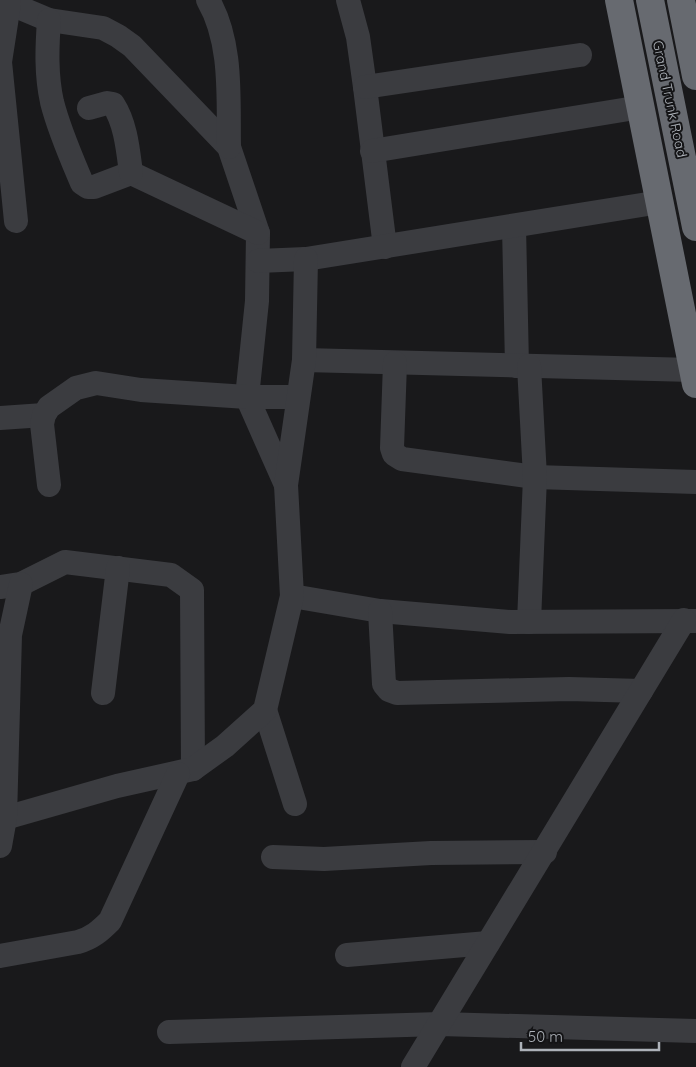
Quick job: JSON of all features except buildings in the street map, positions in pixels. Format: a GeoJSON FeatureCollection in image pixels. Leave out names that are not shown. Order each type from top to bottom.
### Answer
{"type":"FeatureCollection","features":[{"type":"Feature","properties":{"kind":"highway"},"geometry":{"type":"LineString","coordinates":[[619,0],[695,377]]}},
{"type":"Feature","properties":{"kind":"highway","name":"Grand Trunk Road"},"geometry":{"type":"LineString","coordinates":[[650,0],[696,227]]}},
{"type":"Feature","properties":{"kind":"highway"},"geometry":{"type":"LineString","coordinates":[[681,0],[696,76]]}},
{"type":"Feature","properties":{"kind":"street"},"geometry":{"type":"LineString","coordinates":[[208,0],[217,15],[227,67],[229,147],[258,233],[257,301],[246,397],[286,485]]}},
{"type":"Feature","properties":{"kind":"street"},"geometry":{"type":"LineString","coordinates":[[348,0],[358,37],[385,247]]}},
{"type":"Feature","properties":{"kind":"street"},"geometry":{"type":"LineString","coordinates":[[16,221],[0,62],[5,2],[49,20],[103,28],[118,36],[132,46],[229,147]]}},
{"type":"Feature","properties":{"kind":"street"},"geometry":{"type":"LineString","coordinates":[[49,20],[46,48],[52,101],[58,124],[82,183],[88,187],[94,187],[131,173],[258,233]]}},
{"type":"Feature","properties":{"kind":"street"},"geometry":{"type":"LineString","coordinates":[[365,87],[580,55]]}},
{"type":"Feature","properties":{"kind":"street"},"geometry":{"type":"LineString","coordinates":[[89,108],[107,102],[113,104],[118,111],[126,138],[131,173]]}},
{"type":"Feature","properties":{"kind":"street"},"geometry":{"type":"LineString","coordinates":[[372,151],[641,107]]}},
{"type":"Feature","properties":{"kind":"street"},"geometry":{"type":"LineString","coordinates":[[258,261],[306,259],[660,202]]}},
{"type":"Feature","properties":{"kind":"street"},"geometry":{"type":"LineString","coordinates":[[514,226],[523,366],[535,478],[529,622]]}},
{"type":"Feature","properties":{"kind":"street"},"geometry":{"type":"LineString","coordinates":[[295,804],[265,710],[292,596],[286,485],[304,360],[306,259]]}},
{"type":"Feature","properties":{"kind":"street"},"geometry":{"type":"LineString","coordinates":[[304,360],[523,366],[695,377]]}},
{"type":"Feature","properties":{"kind":"street"},"geometry":{"type":"LineString","coordinates":[[395,362],[392,448],[394,454],[412,461],[535,478],[696,482]]}},
{"type":"Feature","properties":{"kind":"street"},"geometry":{"type":"LineString","coordinates":[[49,485],[42,424],[44,415],[49,407],[76,388],[96,383],[141,390],[246,397],[298,397]]}},
{"type":"Feature","properties":{"kind":"street"},"geometry":{"type":"LineString","coordinates":[[0,418],[44,415]]}},
{"type":"Feature","properties":{"kind":"street"},"geometry":{"type":"LineString","coordinates":[[0,846],[5,818],[11,585],[66,562],[171,575],[192,590],[186,771],[110,921],[100,932],[88,939],[0,956]]}},
{"type":"Feature","properties":{"kind":"street"},"geometry":{"type":"LineString","coordinates":[[103,693],[118,568]]}},
{"type":"Feature","properties":{"kind":"street"},"geometry":{"type":"LineString","coordinates":[[292,596],[380,611],[510,622],[690,621]]}},
{"type":"Feature","properties":{"kind":"street"},"geometry":{"type":"LineString","coordinates":[[380,611],[384,684],[389,690],[397,693],[569,689],[641,690]]}},
{"type":"Feature","properties":{"kind":"street"},"geometry":{"type":"LineString","coordinates":[[413,1067],[641,690],[690,621]]}},
{"type":"Feature","properties":{"kind":"street"},"geometry":{"type":"LineString","coordinates":[[5,818],[117,786],[186,771],[225,746],[265,710]]}},
{"type":"Feature","properties":{"kind":"street"},"geometry":{"type":"LineString","coordinates":[[273,857],[324,859],[431,853],[544,852]]}},
{"type":"Feature","properties":{"kind":"street"},"geometry":{"type":"LineString","coordinates":[[347,955],[488,944]]}},
{"type":"Feature","properties":{"kind":"street"},"geometry":{"type":"LineString","coordinates":[[169,1032],[440,1024],[696,1031]]}}]}
